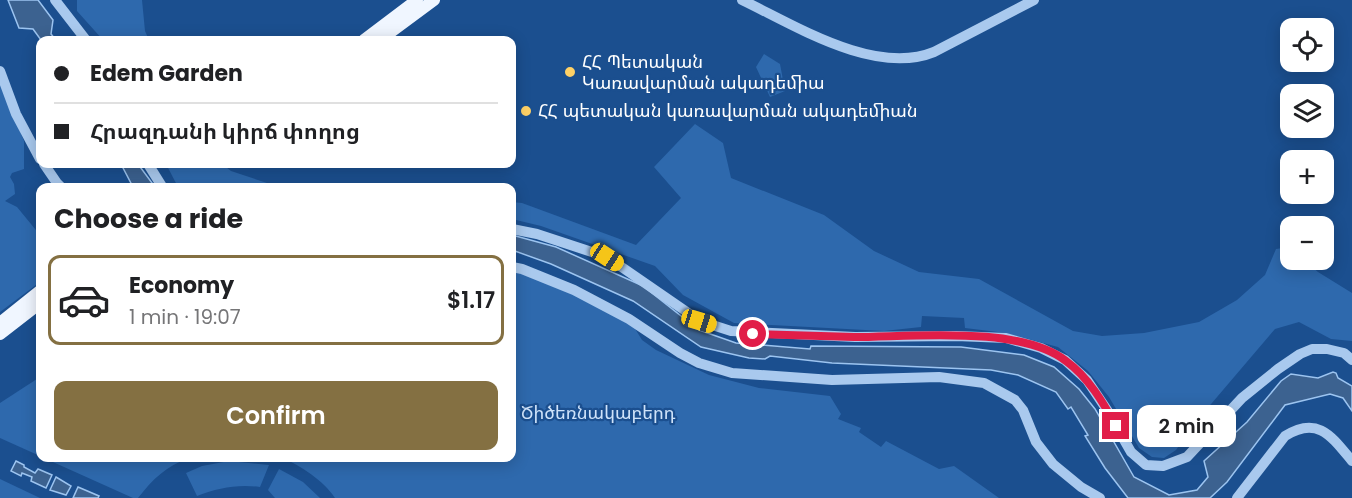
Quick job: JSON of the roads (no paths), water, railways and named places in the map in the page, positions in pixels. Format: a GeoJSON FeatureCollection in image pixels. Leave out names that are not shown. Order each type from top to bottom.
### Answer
{"type":"FeatureCollection","features":[{"type":"Feature","properties":{"kind":"main road"},"geometry":{"type":"LineString","coordinates":[[370,36],[417,4],[434,0]]}},
{"type":"Feature","properties":{"kind":"main road"},"geometry":{"type":"LineString","coordinates":[[384,36],[417,4]]}},
{"type":"Feature","properties":{"kind":"main road"},"geometry":{"type":"LineString","coordinates":[[0,323],[36,294]]}},
{"type":"Feature","properties":{"kind":"main road"},"geometry":{"type":"LineString","coordinates":[[0,334],[36,306]]}},
{"type":"Feature","properties":{"kind":"street"},"geometry":{"type":"LineString","coordinates":[[55,0],[83,36]]}},
{"type":"Feature","properties":{"kind":"street"},"geometry":{"type":"LineString","coordinates":[[742,0],[815,36],[869,56],[903,60],[920,58],[934,52],[1034,0]]}},
{"type":"Feature","properties":{"kind":"street"},"geometry":{"type":"LineString","coordinates":[[0,71],[16,114],[36,152]]}},
{"type":"Feature","properties":{"kind":"street"},"geometry":{"type":"LineString","coordinates":[[47,168],[57,183]]}},
{"type":"Feature","properties":{"kind":"street"},"geometry":{"type":"LineString","coordinates":[[150,168],[160,183]]}},
{"type":"Feature","properties":{"kind":"street"},"geometry":{"type":"LineString","coordinates":[[516,230],[537,234],[607,257],[699,321],[731,331],[855,337],[986,337],[1006,339],[1041,348],[1065,360],[1087,380],[1131,452],[1146,465],[1163,466],[1187,457],[1242,398],[1300,354],[1312,349],[1327,349],[1344,353],[1352,360]]}},
{"type":"Feature","properties":{"kind":"street"},"geometry":{"type":"LineString","coordinates":[[516,268],[574,290],[629,319],[699,363],[732,373],[832,380],[939,377],[984,383],[1015,400],[1023,410],[1036,442],[1053,464],[1081,487],[1100,498]]}},
{"type":"Feature","properties":{"kind":"street"},"geometry":{"type":"LineString","coordinates":[[1237,498],[1286,436],[1295,430],[1306,427],[1317,428],[1325,432],[1352,461]]}},
{"type":"Feature","properties":{"kind":"place","name":"ՀՀ Պետական Կառավարման ակադեմիա"},"geometry":{"type":"Point","coordinates":[570,72]}},
{"type":"Feature","properties":{"kind":"place","name":"ՀՀ պետական կառավարման ակադեմիան"},"geometry":{"type":"Point","coordinates":[526,111]}},
{"type":"Feature","properties":{"kind":"park label","name":"Ծիծեռնակաբերդ"},"geometry":{"type":"Point","coordinates":[598,413]}}]}
